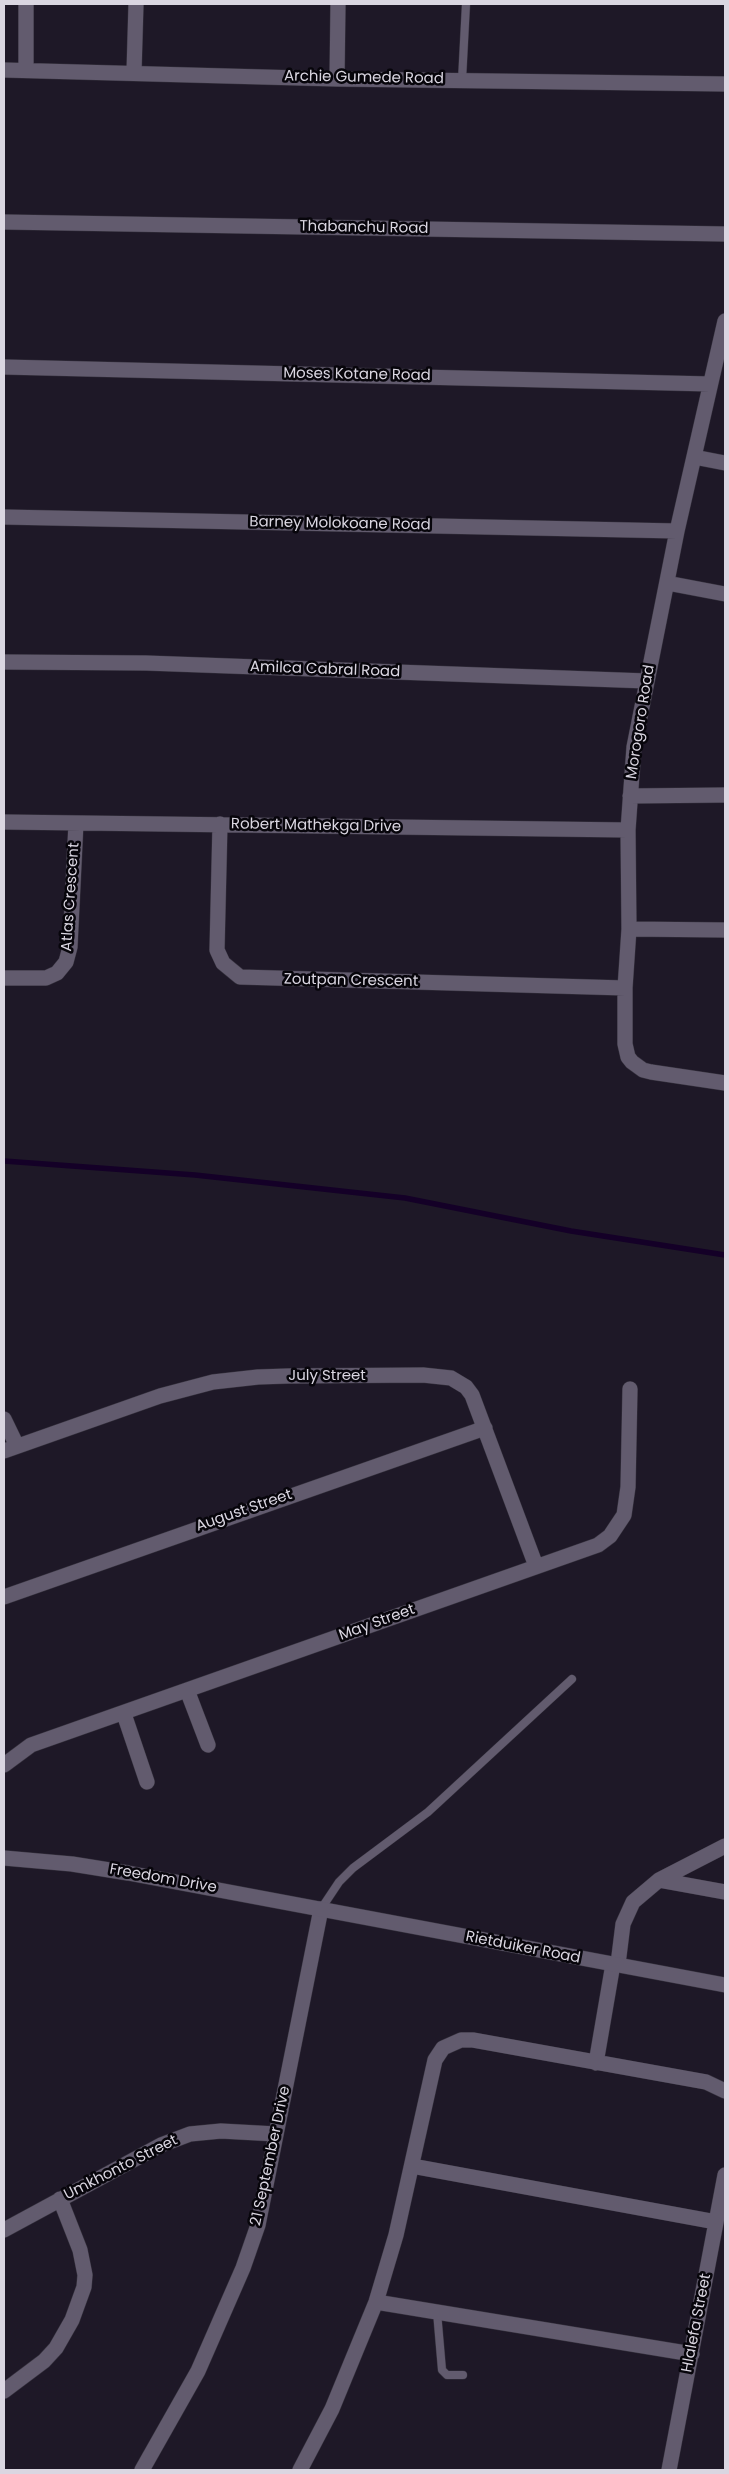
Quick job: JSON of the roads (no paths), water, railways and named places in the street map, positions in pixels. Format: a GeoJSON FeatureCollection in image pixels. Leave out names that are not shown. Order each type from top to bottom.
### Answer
{"type":"FeatureCollection","features":[{"type":"Feature","properties":{"kind":"street"},"geometry":{"type":"LineString","coordinates":[[26,4],[26,70]]}},
{"type":"Feature","properties":{"kind":"street"},"geometry":{"type":"LineString","coordinates":[[134,72],[136,4]]}},
{"type":"Feature","properties":{"kind":"street"},"geometry":{"type":"LineString","coordinates":[[337,79],[338,4]]}},
{"type":"Feature","properties":{"kind":"street","name":"Archie Gumede Road"},"geometry":{"type":"LineString","coordinates":[[4,70],[134,72],[337,79],[725,84]]}},
{"type":"Feature","properties":{"kind":"street","name":"Thabanchu Road"},"geometry":{"type":"LineString","coordinates":[[4,222],[725,234]]}},
{"type":"Feature","properties":{"kind":"street","name":"Morogoro Road"},"geometry":{"type":"LineString","coordinates":[[724,330],[677,531],[634,747],[628,830],[629,928],[625,988],[625,1044],[628,1057],[643,1070],[725,1083]]}},
{"type":"Feature","properties":{"kind":"street","name":"Moses Kotane Road"},"geometry":{"type":"LineString","coordinates":[[4,367],[710,384]]}},
{"type":"Feature","properties":{"kind":"street"},"geometry":{"type":"LineString","coordinates":[[694,456],[725,463]]}},
{"type":"Feature","properties":{"kind":"street","name":"Barney Molokoane Road"},"geometry":{"type":"LineString","coordinates":[[4,517],[677,531]]}},
{"type":"Feature","properties":{"kind":"street"},"geometry":{"type":"LineString","coordinates":[[667,583],[725,594]]}},
{"type":"Feature","properties":{"kind":"street","name":"Amilca Cabral Road"},"geometry":{"type":"LineString","coordinates":[[4,662],[146,663],[647,681]]}},
{"type":"Feature","properties":{"kind":"street"},"geometry":{"type":"LineString","coordinates":[[630,796],[725,795]]}},
{"type":"Feature","properties":{"kind":"street","name":"Robert Mathekga Drive"},"geometry":{"type":"LineString","coordinates":[[4,822],[628,830]]}},
{"type":"Feature","properties":{"kind":"street","name":"Atlas Crescent"},"geometry":{"type":"LineString","coordinates":[[4,978],[46,978],[57,973],[66,962],[70,947],[76,823]]}},
{"type":"Feature","properties":{"kind":"street","name":"Zoutpan Crescent"},"geometry":{"type":"LineString","coordinates":[[220,824],[217,950],[223,963],[240,977],[625,988]]}},
{"type":"Feature","properties":{"kind":"street"},"geometry":{"type":"LineString","coordinates":[[629,928],[725,930]]}},
{"type":"Feature","properties":{"kind":"street","name":"July Street"},"geometry":{"type":"LineString","coordinates":[[10,1448],[175,1392],[213,1382],[258,1377],[423,1376],[451,1378],[466,1387],[472,1395],[536,1566]]}},
{"type":"Feature","properties":{"kind":"street","name":"May Street"},"geometry":{"type":"LineString","coordinates":[[4,1765],[31,1745],[124,1714],[186,1690],[598,1545],[618,1527],[627,1503],[630,1389]]}},
{"type":"Feature","properties":{"kind":"street"},"geometry":{"type":"LineString","coordinates":[[4,1419],[10,1448]]}},
{"type":"Feature","properties":{"kind":"street","name":"August Street"},"geometry":{"type":"LineString","coordinates":[[4,1597],[485,1428]]}},
{"type":"Feature","properties":{"kind":"street"},"geometry":{"type":"LineString","coordinates":[[186,1690],[208,1745]]}},
{"type":"Feature","properties":{"kind":"street"},"geometry":{"type":"LineString","coordinates":[[124,1714],[147,1782]]}},
{"type":"Feature","properties":{"kind":"street"},"geometry":{"type":"LineString","coordinates":[[596,2063],[628,1911],[643,1892],[659,1880],[725,1846]]}},
{"type":"Feature","properties":{"kind":"street","name":"Freedom Drive"},"geometry":{"type":"LineString","coordinates":[[4,1858],[101,1868],[322,1909]]}},
{"type":"Feature","properties":{"kind":"street"},"geometry":{"type":"LineString","coordinates":[[659,1880],[725,1892]]}},
{"type":"Feature","properties":{"kind":"street","name":"Rietduiker Road"},"geometry":{"type":"LineString","coordinates":[[322,1909],[725,1985]]}},
{"type":"Feature","properties":{"kind":"street","name":"21 September Drive"},"geometry":{"type":"LineString","coordinates":[[142,2470],[198,2371],[244,2268],[258,2225],[322,1909]]}},
{"type":"Feature","properties":{"kind":"street"},"geometry":{"type":"LineString","coordinates":[[300,2470],[332,2409],[376,2302],[396,2235],[435,2060],[443,2048],[452,2042],[473,2040],[706,2082],[724,2090]]}},
{"type":"Feature","properties":{"kind":"street","name":"Umkhonto Street"},"geometry":{"type":"LineString","coordinates":[[4,2230],[161,2145],[190,2134],[221,2131],[276,2134]]}},
{"type":"Feature","properties":{"kind":"street"},"geometry":{"type":"LineString","coordinates":[[412,2166],[716,2222]]}},
{"type":"Feature","properties":{"kind":"street","name":"Hlalefa Street"},"geometry":{"type":"LineString","coordinates":[[669,2470],[725,2175]]}},
{"type":"Feature","properties":{"kind":"street"},"geometry":{"type":"LineString","coordinates":[[4,2391],[44,2361],[56,2348],[72,2320],[84,2287],[85,2275],[80,2250],[60,2199]]}},
{"type":"Feature","properties":{"kind":"street"},"geometry":{"type":"LineString","coordinates":[[376,2302],[692,2354]]}},
{"type":"Feature","properties":{"kind":"lane"},"geometry":{"type":"LineString","coordinates":[[462,80],[466,4]]}},
{"type":"Feature","properties":{"kind":"lane"},"geometry":{"type":"LineString","coordinates":[[322,1909],[339,1882],[353,1868],[428,1812],[572,1679]]}},
{"type":"Feature","properties":{"kind":"lane"},"geometry":{"type":"LineString","coordinates":[[437,2312],[442,2370],[446,2375],[463,2375]]}},
{"type":"Feature","properties":{"kind":"waterway"},"geometry":{"type":"LineString","coordinates":[[4,1161],[195,1175],[405,1198],[571,1231],[725,1255]]}}]}
